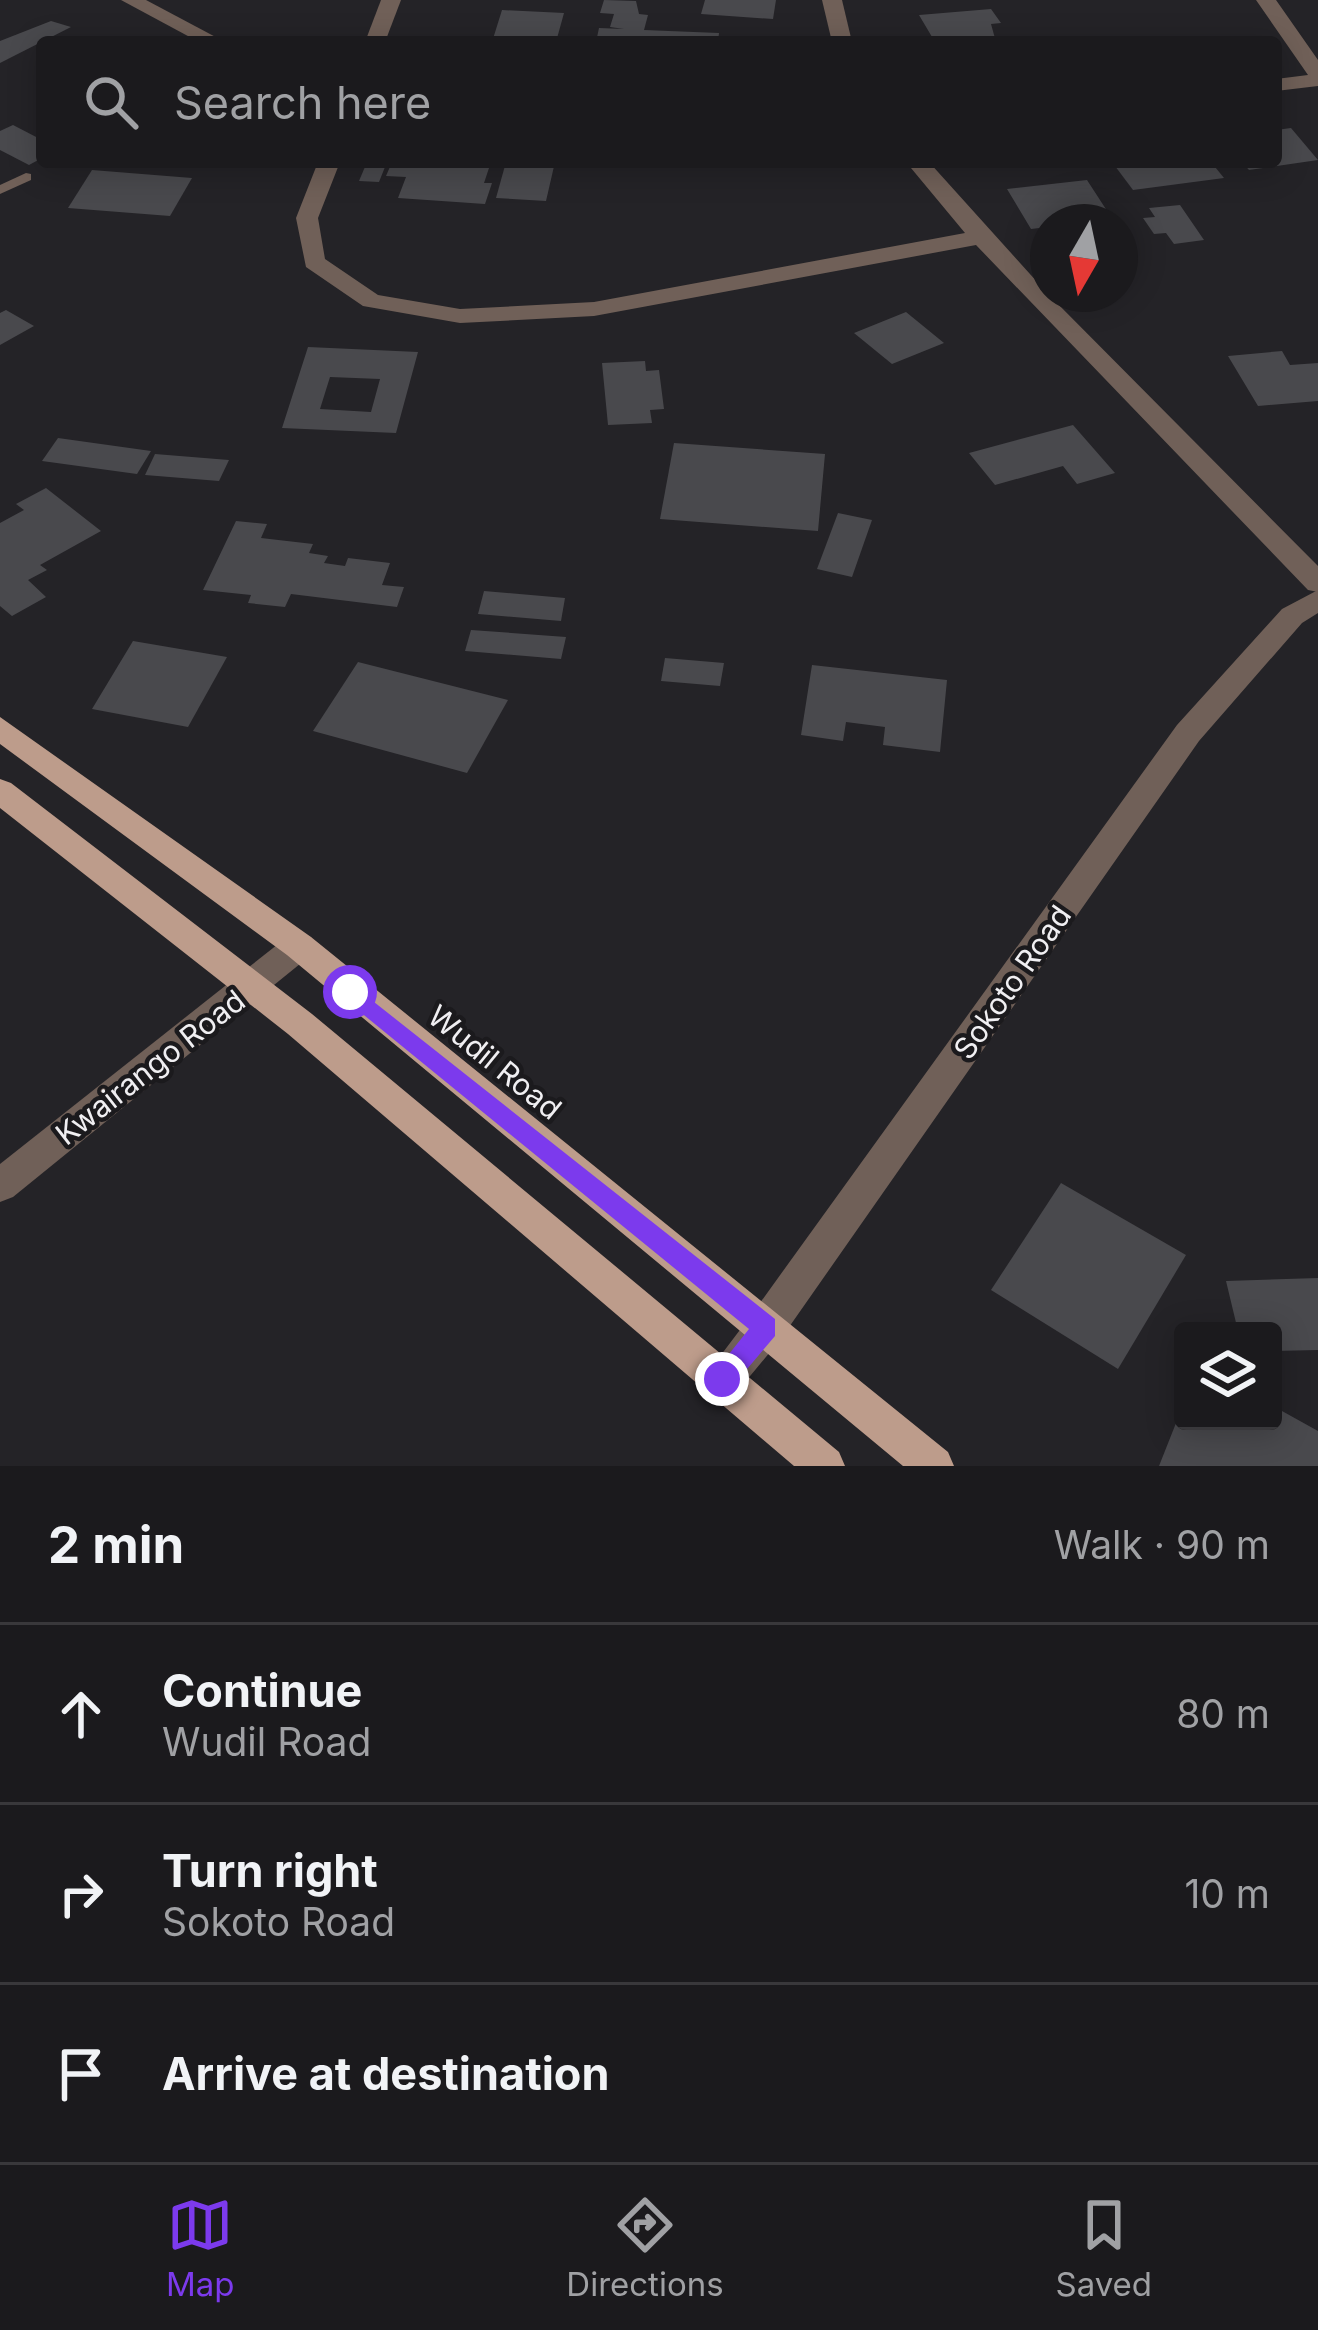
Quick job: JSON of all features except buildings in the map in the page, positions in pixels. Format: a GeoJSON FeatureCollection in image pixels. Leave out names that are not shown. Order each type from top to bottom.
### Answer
{"type":"FeatureCollection","features":[{"type":"Feature","properties":{"kind":"main road","name":"Wudil Road"},"geometry":{"type":"LineString","coordinates":[[0,728],[298,946],[934,1466]]}},
{"type":"Feature","properties":{"kind":"main road"},"geometry":{"type":"LineString","coordinates":[[0,791],[252,986],[825,1466]]}},
{"type":"Feature","properties":{"kind":"street"},"geometry":{"type":"LineString","coordinates":[[131,0],[203,36]]}},
{"type":"Feature","properties":{"kind":"street"},"geometry":{"type":"LineString","coordinates":[[377,36],[392,0]]}},
{"type":"Feature","properties":{"kind":"street"},"geometry":{"type":"LineString","coordinates":[[832,0],[841,36]]}},
{"type":"Feature","properties":{"kind":"street"},"geometry":{"type":"LineString","coordinates":[[1266,0],[1318,77],[1282,84]]}},
{"type":"Feature","properties":{"kind":"street"},"geometry":{"type":"LineString","coordinates":[[327,168],[307,218],[314,262],[371,301],[460,316],[594,309],[981,237]]}},
{"type":"Feature","properties":{"kind":"street"},"geometry":{"type":"LineString","coordinates":[[922,168],[981,237],[1318,583]]}},
{"type":"Feature","properties":{"kind":"street","name":"Sokoto Road"},"geometry":{"type":"LineString","coordinates":[[722,1379],[766,1328],[1188,733],[1292,616],[1318,600]]}},
{"type":"Feature","properties":{"kind":"street","name":"Kwairango Road"},"geometry":{"type":"LineString","coordinates":[[0,1186],[298,946]]}},
{"type":"Feature","properties":{"kind":"lane"},"geometry":{"type":"LineString","coordinates":[[0,190],[26,177]]}},
{"type":"Feature","properties":{"kind":"route"},"geometry":{"type":"LineString","coordinates":[[350,992],[766,1328],[722,1379]]}}]}
